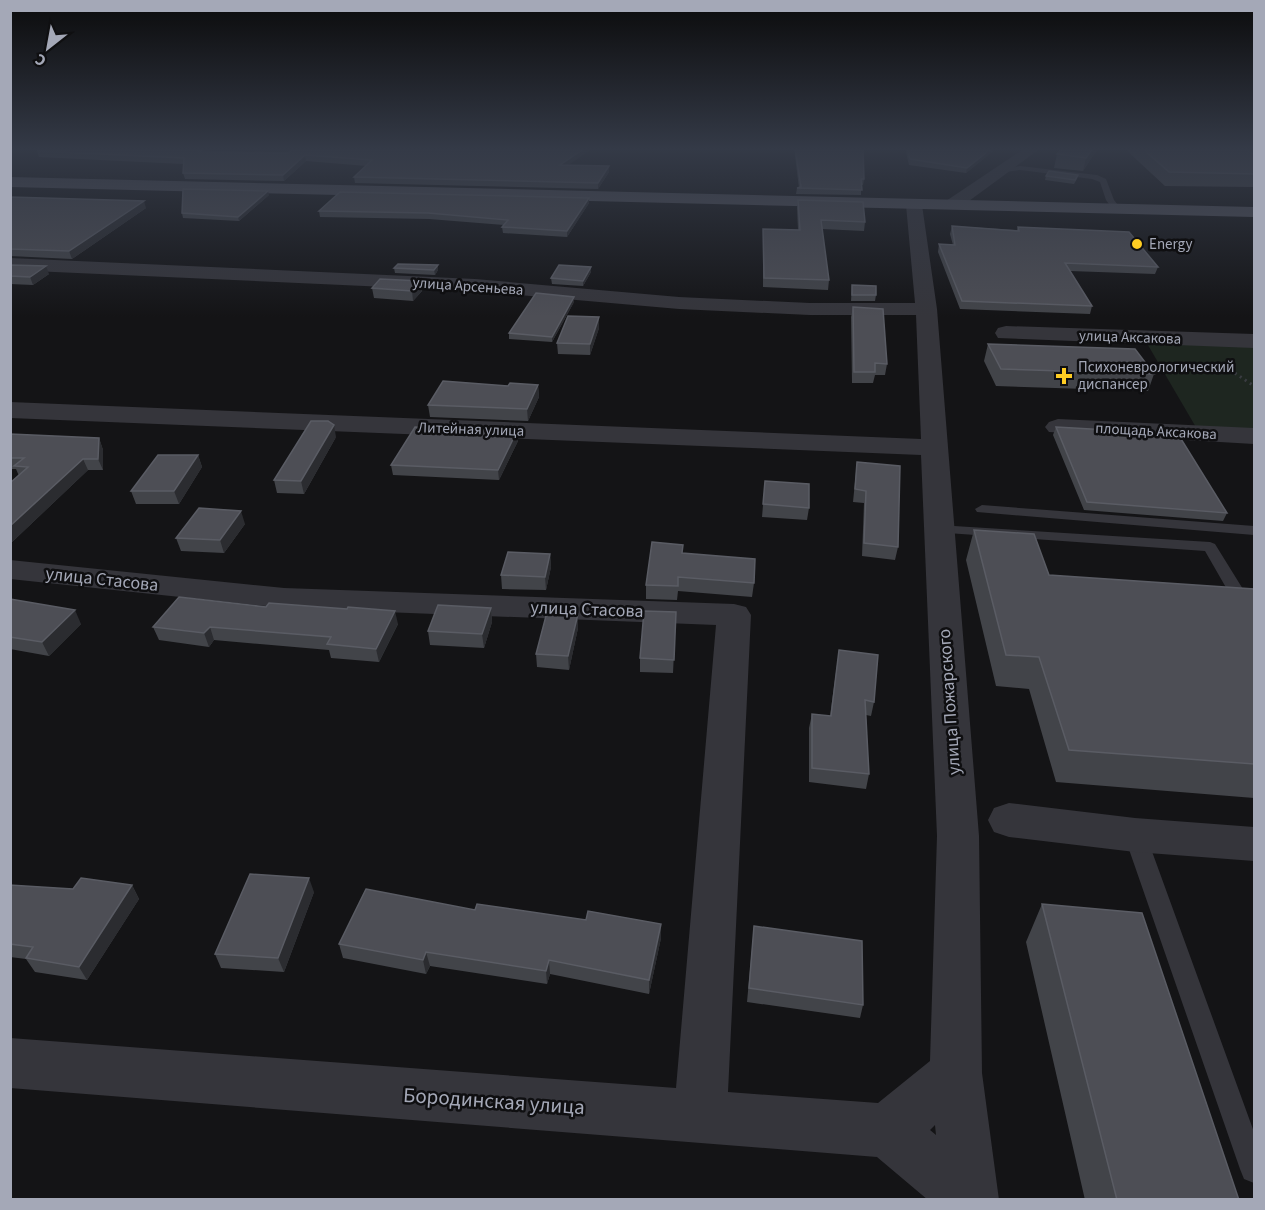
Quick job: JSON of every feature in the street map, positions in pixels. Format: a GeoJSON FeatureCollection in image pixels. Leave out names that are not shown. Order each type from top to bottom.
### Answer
{"type":"FeatureCollection","features":[{"type":"Feature","properties":{"kind":"main road"},"geometry":{"type":"LineString","coordinates":[[932,204],[1254,212]]}},
{"type":"Feature","properties":{"kind":"street","name":"улица Пожарского"},"geometry":{"type":"LineString","coordinates":[[914,204],[926,309],[932,447],[958,836],[956,1073],[970,1198]]}},
{"type":"Feature","properties":{"kind":"street","name":"улица Арсеньева"},"geometry":{"type":"LineString","coordinates":[[10,264],[475,285],[715,305],[810,309],[926,309]]}},
{"type":"Feature","properties":{"kind":"street","name":"улица Аксакова"},"geometry":{"type":"LineString","coordinates":[[1006,333],[1254,341]]}},
{"type":"Feature","properties":{"kind":"street","name":"Литейная улица"},"geometry":{"type":"LineString","coordinates":[[10,410],[932,447]]}},
{"type":"Feature","properties":{"kind":"street","name":"площадь Аксакова"},"geometry":{"type":"LineString","coordinates":[[1058,427],[1254,436]]}},
{"type":"Feature","properties":{"kind":"street","name":"улица Стасова"},"geometry":{"type":"LineString","coordinates":[[10,569],[284,598],[734,615],[700,1117]]}},
{"type":"Feature","properties":{"kind":"street"},"geometry":{"type":"LineString","coordinates":[[1009,820],[1135,835],[1254,844]]}},
{"type":"Feature","properties":{"kind":"street","name":"Бородинская улица"},"geometry":{"type":"LineString","coordinates":[[10,1063],[887,1131]]}},
{"type":"Feature","properties":{"kind":"street"},"geometry":{"type":"LineString","coordinates":[[956,1073],[887,1131],[970,1198]]}},
{"type":"Feature","properties":{"kind":"lane"},"geometry":{"type":"LineString","coordinates":[[1113,204],[1117,209]]}},
{"type":"Feature","properties":{"kind":"lane"},"geometry":{"type":"LineString","coordinates":[[982,510],[1254,531]]}},
{"type":"Feature","properties":{"kind":"lane"},"geometry":{"type":"LineString","coordinates":[[938,529],[1210,547],[1238,594]]}},
{"type":"Feature","properties":{"kind":"lane"},"geometry":{"type":"LineString","coordinates":[[1135,835],[1254,1169]]}},
{"type":"Feature","properties":{"kind":"shaded area"},"geometry":{"type":"Polygon","coordinates":[[[1145,340],[1254,344],[1254,432],[1197,429],[1145,340]]]}},
{"type":"Feature","properties":{"kind":"building"},"geometry":{"type":"Polygon","coordinates":[[[10,204],[139,204],[69,251],[10,249],[10,204]]]}},
{"type":"Feature","properties":{"kind":"building"},"geometry":{"type":"Polygon","coordinates":[[[182,204],[252,204],[238,217],[182,213],[182,204]]]}},
{"type":"Feature","properties":{"kind":"building"},"geometry":{"type":"Polygon","coordinates":[[[326,204],[585,204],[567,231],[502,227],[508,220],[428,213],[319,211],[326,204]]]}},
{"type":"Feature","properties":{"kind":"building"},"geometry":{"type":"Polygon","coordinates":[[[798,204],[863,204],[865,222],[821,220],[829,280],[764,278],[763,229],[800,230],[798,204]]]}},
{"type":"Feature","properties":{"kind":"building"},"geometry":{"type":"Polygon","coordinates":[[[952,226],[1019,231],[1018,227],[1129,232],[1158,267],[1065,263],[1092,306],[962,301],[939,244],[955,245],[952,226]]]}},
{"type":"Feature","properties":{"kind":"building"},"geometry":{"type":"Polygon","coordinates":[[[398,264],[438,265],[434,270],[394,268],[398,264]]]}},
{"type":"Feature","properties":{"kind":"building"},"geometry":{"type":"Polygon","coordinates":[[[10,265],[46,266],[30,277],[10,276],[10,265]]]}},
{"type":"Feature","properties":{"kind":"building"},"geometry":{"type":"Polygon","coordinates":[[[559,265],[591,267],[583,281],[551,278],[559,265]]]}},
{"type":"Feature","properties":{"kind":"building"},"geometry":{"type":"Polygon","coordinates":[[[380,279],[420,281],[412,291],[372,288],[380,279]]]}},
{"type":"Feature","properties":{"kind":"building"},"geometry":{"type":"Polygon","coordinates":[[[852,285],[876,286],[876,295],[852,295],[852,285]]]}},
{"type":"Feature","properties":{"kind":"building"},"geometry":{"type":"Polygon","coordinates":[[[536,293],[574,297],[552,337],[509,333],[536,293]]]}},
{"type":"Feature","properties":{"kind":"building"},"geometry":{"type":"Polygon","coordinates":[[[853,307],[883,309],[887,364],[875,363],[875,372],[854,372],[853,307]]]}},
{"type":"Feature","properties":{"kind":"building"},"geometry":{"type":"Polygon","coordinates":[[[568,316],[599,317],[590,344],[557,343],[568,316]]]}},
{"type":"Feature","properties":{"kind":"building"},"geometry":{"type":"Polygon","coordinates":[[[988,344],[1135,349],[1154,374],[1001,369],[988,344]]]}},
{"type":"Feature","properties":{"kind":"building"},"geometry":{"type":"Polygon","coordinates":[[[443,381],[508,386],[510,383],[538,385],[527,409],[428,405],[443,381]]]}},
{"type":"Feature","properties":{"kind":"building"},"geometry":{"type":"Polygon","coordinates":[[[311,421],[328,421],[334,425],[301,481],[274,480],[311,421]]]}},
{"type":"Feature","properties":{"kind":"building"},"geometry":{"type":"Polygon","coordinates":[[[415,427],[517,431],[498,470],[391,465],[415,427]]]}},
{"type":"Feature","properties":{"kind":"building"},"geometry":{"type":"Polygon","coordinates":[[[1056,427],[1178,434],[1227,513],[1087,502],[1056,427]]]}},
{"type":"Feature","properties":{"kind":"building"},"geometry":{"type":"Polygon","coordinates":[[[10,434],[99,438],[98,459],[83,459],[10,526],[10,483],[28,467],[14,466],[24,458],[10,458],[10,434]]]}},
{"type":"Feature","properties":{"kind":"building"},"geometry":{"type":"Polygon","coordinates":[[[158,455],[198,455],[174,491],[131,491],[158,455]]]}},
{"type":"Feature","properties":{"kind":"building"},"geometry":{"type":"Polygon","coordinates":[[[857,462],[900,466],[898,547],[864,543],[866,491],[855,489],[857,462]]]}},
{"type":"Feature","properties":{"kind":"building"},"geometry":{"type":"Polygon","coordinates":[[[765,481],[809,484],[809,508],[763,504],[765,481]]]}},
{"type":"Feature","properties":{"kind":"building"},"geometry":{"type":"Polygon","coordinates":[[[199,508],[241,511],[220,540],[176,538],[199,508]]]}},
{"type":"Feature","properties":{"kind":"building"},"geometry":{"type":"Polygon","coordinates":[[[974,530],[1034,534],[1049,575],[1254,589],[1254,764],[1069,750],[1039,657],[1006,655],[974,530]]]}},
{"type":"Feature","properties":{"kind":"building"},"geometry":{"type":"Polygon","coordinates":[[[652,542],[683,545],[682,553],[755,559],[754,583],[678,577],[678,586],[646,585],[652,542]]]}},
{"type":"Feature","properties":{"kind":"building"},"geometry":{"type":"Polygon","coordinates":[[[508,552],[550,554],[545,577],[501,575],[508,552]]]}},
{"type":"Feature","properties":{"kind":"building"},"geometry":{"type":"Polygon","coordinates":[[[179,597],[266,607],[269,603],[395,611],[376,649],[327,644],[331,637],[210,627],[204,633],[153,627],[179,597]]]}},
{"type":"Feature","properties":{"kind":"building"},"geometry":{"type":"Polygon","coordinates":[[[10,599],[75,610],[42,642],[10,637],[10,599]]]}},
{"type":"Feature","properties":{"kind":"building"},"geometry":{"type":"Polygon","coordinates":[[[438,605],[491,608],[482,634],[428,631],[438,605]]]}},
{"type":"Feature","properties":{"kind":"building"},"geometry":{"type":"Polygon","coordinates":[[[644,611],[676,612],[674,660],[640,658],[644,611]]]}},
{"type":"Feature","properties":{"kind":"building"},"geometry":{"type":"Polygon","coordinates":[[[547,612],[578,614],[568,656],[536,654],[547,612]]]}},
{"type":"Feature","properties":{"kind":"building"},"geometry":{"type":"Polygon","coordinates":[[[839,650],[878,655],[874,702],[865,700],[869,774],[812,768],[812,714],[831,716],[839,650]]]}},
{"type":"Feature","properties":{"kind":"building"},"geometry":{"type":"Polygon","coordinates":[[[250,874],[309,878],[278,958],[215,954],[250,874]]]}},
{"type":"Feature","properties":{"kind":"building"},"geometry":{"type":"Polygon","coordinates":[[[81,878],[132,885],[79,967],[26,958],[33,947],[10,944],[10,885],[73,889],[81,878]]]}},
{"type":"Feature","properties":{"kind":"building"},"geometry":{"type":"Polygon","coordinates":[[[366,889],[475,910],[477,904],[586,920],[588,911],[661,924],[649,980],[549,960],[546,971],[426,952],[423,960],[339,944],[366,889]]]}},
{"type":"Feature","properties":{"kind":"building"},"geometry":{"type":"Polygon","coordinates":[[[1042,904],[1142,913],[1239,1200],[1117,1200],[1042,904]]]}},
{"type":"Feature","properties":{"kind":"building"},"geometry":{"type":"Polygon","coordinates":[[[754,926],[862,941],[863,1005],[749,988],[754,926]]]}},
{"type":"Feature","properties":{"kind":"place","name":"Energy"},"geometry":{"type":"Point","coordinates":[1137,244]}},
{"type":"Feature","properties":{"kind":"place","name":"Психоневрологический диспансер"},"geometry":{"type":"Point","coordinates":[1064,376]}}]}
